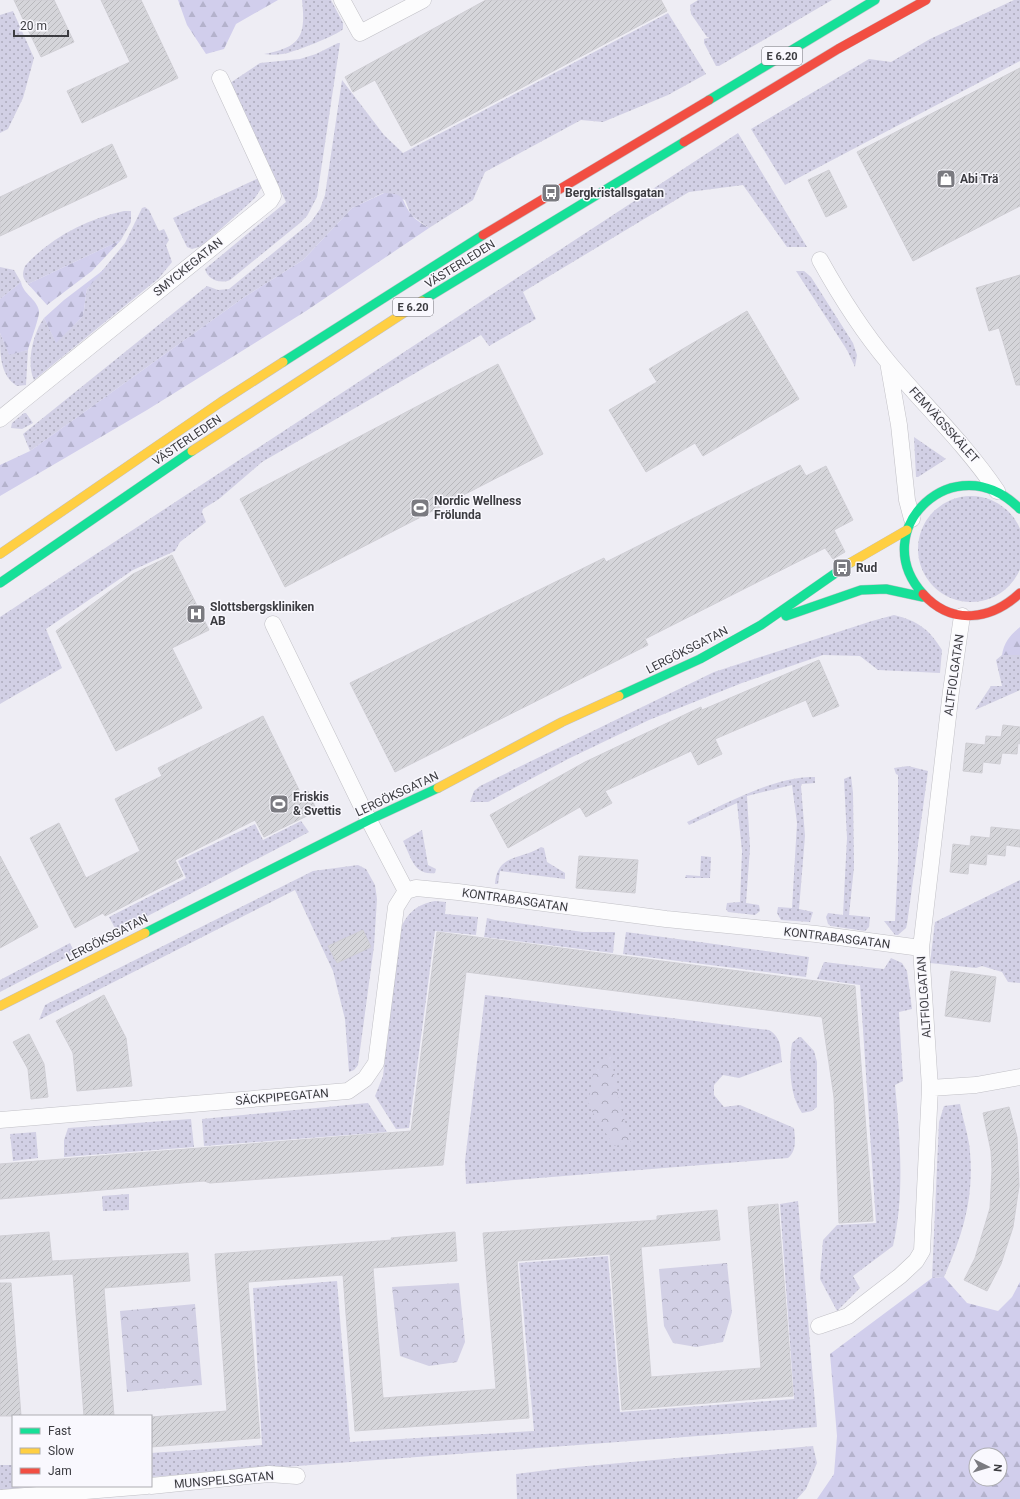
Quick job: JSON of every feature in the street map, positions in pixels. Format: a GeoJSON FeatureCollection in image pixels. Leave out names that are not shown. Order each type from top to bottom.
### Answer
{"type":"FeatureCollection","features":[{"type":"Feature","properties":{"kind":"main road","name":"VÄSTERLEDEN"},"geometry":{"type":"LineString","coordinates":[[0,554],[222,402],[440,261],[875,0]]}},
{"type":"Feature","properties":{"kind":"main road","name":"VÄSTERLEDEN"},"geometry":{"type":"LineString","coordinates":[[0,583],[235,422],[452,282],[838,49],[926,0]]}},
{"type":"Feature","properties":{"kind":"main road"},"geometry":{"type":"LineString","coordinates":[[1020,498],[976,486],[965,485],[949,488],[934,495],[921,506],[910,525],[904,544],[907,573],[914,586],[923,597],[941,610],[962,616],[977,616],[992,613],[1005,606],[1020,593]]}},
{"type":"Feature","properties":{"kind":"main road"},"geometry":{"type":"LineString","coordinates":[[1001,493],[1020,509]]}},
{"type":"Feature","properties":{"kind":"main road","name":"LERGÖKSGATAN"},"geometry":{"type":"LineString","coordinates":[[0,1006],[369,820],[420,798],[562,722],[700,659],[761,624],[842,568],[910,525]]}},
{"type":"Feature","properties":{"kind":"main road","name":"LERGÖKSGATAN"},"geometry":{"type":"LineString","coordinates":[[761,624],[861,590],[886,589],[923,597]]}},
{"type":"Feature","properties":{"kind":"main road"},"geometry":{"type":"LineString","coordinates":[[1005,606],[1020,603]]}},
{"type":"Feature","properties":{"kind":"street"},"geometry":{"type":"LineString","coordinates":[[342,0],[360,33],[423,0]]}},
{"type":"Feature","properties":{"kind":"street","name":"SMYCKEGATAN"},"geometry":{"type":"LineString","coordinates":[[0,419],[270,201],[273,196],[272,191],[220,78]]}},
{"type":"Feature","properties":{"kind":"street","name":"FEMVÄGSSKÄLET"},"geometry":{"type":"LineString","coordinates":[[820,260],[840,296],[888,362],[979,464],[1001,493]]}},
{"type":"Feature","properties":{"kind":"street","name":"FEMVÄGSSKÄLET"},"geometry":{"type":"LineString","coordinates":[[888,362],[910,525]]}},
{"type":"Feature","properties":{"kind":"street","name":"ALTFIOLGATAN"},"geometry":{"type":"LineString","coordinates":[[819,1326],[848,1316],[900,1276],[916,1261],[922,1251],[930,1088],[921,948],[950,699],[962,616]]}},
{"type":"Feature","properties":{"kind":"street"},"geometry":{"type":"LineString","coordinates":[[273,624],[369,820],[406,891]]}},
{"type":"Feature","properties":{"kind":"street","name":"KONTRABASGATAN"},"geometry":{"type":"LineString","coordinates":[[406,891],[416,888],[458,892],[666,919],[816,934],[921,948]]}},
{"type":"Feature","properties":{"kind":"street","name":"SÄCKPIPEGATAN"},"geometry":{"type":"LineString","coordinates":[[0,1120],[348,1091],[364,1079],[376,1063],[396,907],[406,891]]}},
{"type":"Feature","properties":{"kind":"street"},"geometry":{"type":"LineString","coordinates":[[930,1088],[976,1085],[1020,1077]]}},
{"type":"Feature","properties":{"kind":"street","name":"MUNSPELSGATAN"},"geometry":{"type":"LineString","coordinates":[[152,1486],[269,1474],[297,1476]]}},
{"type":"Feature","properties":{"kind":"street"},"geometry":{"type":"LineString","coordinates":[[0,1498],[135,1487]]}},
{"type":"Feature","properties":{"kind":"green space"},"geometry":{"type":"Polygon","coordinates":[[[178,0],[278,0],[236,24],[224,49],[206,54],[187,25],[178,0]]]}},
{"type":"Feature","properties":{"kind":"green space"},"geometry":{"type":"Polygon","coordinates":[[[302,0],[331,0],[343,23],[343,29],[295,51],[273,55],[264,54],[286,48],[298,38],[303,23],[302,0]]]}},
{"type":"Feature","properties":{"kind":"green space"},"geometry":{"type":"Polygon","coordinates":[[[698,0],[832,0],[719,66],[716,66],[704,43],[704,39],[710,37],[707,37],[691,14],[690,5],[698,0]]]}},
{"type":"Feature","properties":{"kind":"green space"},"geometry":{"type":"Polygon","coordinates":[[[1014,0],[1020,0],[1020,61],[785,185],[751,129],[869,59],[891,62],[930,39],[1014,0]]]}},
{"type":"Feature","properties":{"kind":"green space"},"geometry":{"type":"Polygon","coordinates":[[[13,11],[34,58],[23,98],[8,129],[0,133],[0,15],[13,11]]]}},
{"type":"Feature","properties":{"kind":"green space"},"geometry":{"type":"Polygon","coordinates":[[[668,13],[706,74],[668,95],[603,122],[581,120],[485,172],[473,200],[429,228],[411,215],[405,200],[383,193],[352,208],[303,260],[243,298],[30,451],[23,434],[207,286],[218,290],[229,289],[311,222],[320,209],[325,195],[342,80],[384,135],[403,153],[668,13]]]}},
{"type":"Feature","properties":{"kind":"green space"},"geometry":{"type":"Polygon","coordinates":[[[340,43],[317,197],[307,216],[300,223],[230,280],[222,282],[215,280],[209,276],[205,269],[286,202],[230,83],[260,63],[300,59],[316,54],[340,43]]]}},
{"type":"Feature","properties":{"kind":"green space"},"geometry":{"type":"Polygon","coordinates":[[[738,133],[807,247],[787,247],[743,185],[689,192],[523,292],[536,319],[489,346],[481,335],[262,462],[219,499],[203,509],[202,512],[206,522],[180,542],[175,551],[133,570],[46,629],[62,668],[0,704],[0,617],[738,133]]]}},
{"type":"Feature","properties":{"kind":"green space"},"geometry":{"type":"Polygon","coordinates":[[[261,177],[262,187],[255,198],[202,246],[192,249],[187,247],[173,218],[261,177]]]}},
{"type":"Feature","properties":{"kind":"green space"},"geometry":{"type":"Polygon","coordinates":[[[384,193],[400,196],[413,216],[429,228],[306,311],[147,410],[0,496],[0,465],[30,451],[243,298],[303,260],[352,208],[384,193]]]}},
{"type":"Feature","properties":{"kind":"green space"},"geometry":{"type":"Polygon","coordinates":[[[145,207],[149,210],[159,231],[164,229],[169,240],[166,245],[172,262],[159,278],[34,380],[31,357],[34,340],[40,324],[44,318],[56,342],[83,316],[87,289],[125,243],[142,208],[145,207]]]}},
{"type":"Feature","properties":{"kind":"green space"},"geometry":{"type":"Polygon","coordinates":[[[131,211],[131,222],[121,240],[28,284],[26,282],[23,276],[25,266],[46,246],[83,224],[110,214],[131,211]]]}},
{"type":"Feature","properties":{"kind":"green space"},"geometry":{"type":"Polygon","coordinates":[[[121,240],[92,271],[47,305],[28,284],[121,240]]]}},
{"type":"Feature","properties":{"kind":"green space"},"geometry":{"type":"Polygon","coordinates":[[[0,267],[14,270],[21,282],[0,299],[0,267]]]}},
{"type":"Feature","properties":{"kind":"green space"},"geometry":{"type":"Polygon","coordinates":[[[106,268],[87,289],[83,316],[56,343],[44,318],[64,300],[106,268]]]}},
{"type":"Feature","properties":{"kind":"green space"},"geometry":{"type":"Polygon","coordinates":[[[796,271],[804,271],[811,277],[853,343],[857,355],[855,367],[847,350],[796,271]]]}},
{"type":"Feature","properties":{"kind":"green space"},"geometry":{"type":"Polygon","coordinates":[[[21,282],[24,290],[36,303],[39,314],[28,350],[9,355],[0,333],[0,299],[21,282]]]}},
{"type":"Feature","properties":{"kind":"green space"},"geometry":{"type":"Polygon","coordinates":[[[0,333],[9,354],[28,350],[26,385],[17,386],[11,381],[4,370],[0,349],[0,333]]]}},
{"type":"Feature","properties":{"kind":"green space"},"geometry":{"type":"Polygon","coordinates":[[[26,413],[33,423],[22,429],[11,428],[12,423],[26,413]]]}},
{"type":"Feature","properties":{"kind":"green space"},"geometry":{"type":"Polygon","coordinates":[[[914,437],[946,459],[918,477],[916,477],[914,437]]]}},
{"type":"Feature","properties":{"kind":"green space"},"geometry":{"type":"Polygon","coordinates":[[[971,496],[991,500],[1008,512],[1020,529],[1020,569],[1008,586],[991,598],[971,602],[951,598],[934,586],[922,569],[918,549],[922,529],[934,512],[951,500],[971,496]]]}},
{"type":"Feature","properties":{"kind":"green space"},"geometry":{"type":"Polygon","coordinates":[[[894,615],[916,623],[927,631],[937,643],[942,650],[940,673],[878,670],[860,656],[823,655],[742,683],[649,720],[568,759],[488,802],[470,802],[474,791],[480,786],[714,672],[894,615]]]}},
{"type":"Feature","properties":{"kind":"green space"},"geometry":{"type":"Polygon","coordinates":[[[1020,627],[1020,655],[1002,655],[1004,646],[1008,639],[1020,627]]]}},
{"type":"Feature","properties":{"kind":"green space"},"geometry":{"type":"Polygon","coordinates":[[[1002,655],[1020,655],[1020,690],[975,710],[991,686],[1002,686],[996,660],[1002,655]]]}},
{"type":"Feature","properties":{"kind":"green space"},"geometry":{"type":"Polygon","coordinates":[[[908,766],[928,771],[907,924],[906,928],[898,935],[895,935],[884,921],[895,921],[898,861],[898,775],[896,774],[894,768],[908,766]]]}},
{"type":"Feature","properties":{"kind":"green space"},"geometry":{"type":"Polygon","coordinates":[[[851,776],[853,793],[854,867],[849,915],[870,917],[869,927],[865,931],[831,926],[828,924],[826,917],[828,913],[843,915],[847,838],[844,779],[851,776]]]}},
{"type":"Feature","properties":{"kind":"green space"},"geometry":{"type":"Polygon","coordinates":[[[815,777],[815,783],[802,784],[801,786],[805,836],[799,909],[813,912],[810,922],[781,920],[777,913],[778,907],[792,908],[797,823],[792,785],[747,796],[750,848],[746,903],[759,905],[760,911],[755,915],[728,912],[726,909],[727,903],[740,902],[742,851],[737,803],[689,825],[687,822],[766,786],[799,778],[815,777]]]}},
{"type":"Feature","properties":{"kind":"green space"},"geometry":{"type":"Polygon","coordinates":[[[301,821],[309,832],[117,932],[109,917],[186,878],[178,861],[255,824],[263,840],[301,821]]]}},
{"type":"Feature","properties":{"kind":"green space"},"geometry":{"type":"Polygon","coordinates":[[[422,830],[428,865],[436,869],[435,873],[422,872],[414,864],[403,841],[422,830]]]}},
{"type":"Feature","properties":{"kind":"green space"},"geometry":{"type":"Polygon","coordinates":[[[541,847],[544,848],[547,862],[565,873],[565,879],[500,871],[498,884],[495,884],[500,867],[505,862],[541,847]]]}},
{"type":"Feature","properties":{"kind":"green space"},"geometry":{"type":"Polygon","coordinates":[[[701,856],[711,857],[710,878],[685,878],[686,875],[700,876],[701,856]]]}},
{"type":"Feature","properties":{"kind":"green space"},"geometry":{"type":"Polygon","coordinates":[[[358,865],[366,869],[375,885],[377,899],[374,946],[358,1065],[354,1070],[349,1072],[345,1019],[333,971],[295,890],[39,1020],[45,1005],[313,871],[358,865]]]}},
{"type":"Feature","properties":{"kind":"green space"},"geometry":{"type":"Polygon","coordinates":[[[1020,880],[1020,983],[1008,982],[1002,972],[982,966],[976,968],[930,963],[935,922],[1020,880]]]}},
{"type":"Feature","properties":{"kind":"green space"},"geometry":{"type":"Polygon","coordinates":[[[435,901],[446,902],[445,914],[478,917],[476,935],[435,931],[409,1128],[396,1129],[375,1096],[383,1076],[399,933],[412,911],[422,905],[435,901]]]}},
{"type":"Feature","properties":{"kind":"green space"},"geometry":{"type":"Polygon","coordinates":[[[487,918],[583,932],[615,932],[613,953],[484,937],[487,918]]]}},
{"type":"Feature","properties":{"kind":"green space"},"geometry":{"type":"Polygon","coordinates":[[[626,932],[809,957],[806,977],[623,954],[626,932]]]}},
{"type":"Feature","properties":{"kind":"green space"},"geometry":{"type":"Polygon","coordinates":[[[70,943],[75,953],[0,992],[0,980],[70,943]]]}},
{"type":"Feature","properties":{"kind":"green space"},"geometry":{"type":"Polygon","coordinates":[[[891,958],[902,963],[907,971],[912,1009],[899,1012],[903,1081],[895,1085],[900,1145],[900,1186],[897,1226],[893,1246],[853,1276],[860,1288],[837,1311],[820,1279],[823,1240],[837,1225],[876,1223],[860,985],[817,979],[824,962],[884,969],[891,958]]]}},
{"type":"Feature","properties":{"kind":"green space"},"geometry":{"type":"Polygon","coordinates":[[[485,995],[769,1030],[778,1040],[782,1062],[739,1078],[723,1075],[714,1085],[714,1095],[724,1107],[740,1105],[794,1128],[795,1144],[793,1152],[788,1158],[466,1184],[465,1161],[485,995]]]}},
{"type":"Feature","properties":{"kind":"green space"},"geometry":{"type":"Polygon","coordinates":[[[801,1037],[814,1051],[817,1062],[817,1107],[812,1111],[802,1113],[792,1088],[790,1070],[792,1043],[801,1037]]]}},
{"type":"Feature","properties":{"kind":"green space"},"geometry":{"type":"Polygon","coordinates":[[[610,1052],[620,1104],[631,1143],[614,1146],[588,1105],[593,1074],[610,1052]]]}},
{"type":"Feature","properties":{"kind":"green space"},"geometry":{"type":"Polygon","coordinates":[[[368,1103],[387,1132],[204,1146],[202,1119],[368,1103]]]}},
{"type":"Feature","properties":{"kind":"green space"},"geometry":{"type":"Polygon","coordinates":[[[960,1104],[970,1152],[971,1169],[969,1201],[962,1231],[944,1277],[932,1278],[939,1122],[944,1106],[960,1104]]]}},
{"type":"Feature","properties":{"kind":"green space"},"geometry":{"type":"Polygon","coordinates":[[[191,1119],[194,1147],[64,1157],[64,1140],[68,1128],[191,1119]]]}},
{"type":"Feature","properties":{"kind":"green space"},"geometry":{"type":"Polygon","coordinates":[[[36,1132],[38,1158],[13,1161],[10,1134],[36,1132]]]}},
{"type":"Feature","properties":{"kind":"green space"},"geometry":{"type":"Polygon","coordinates":[[[129,1194],[129,1210],[103,1211],[102,1196],[129,1194]]]}},
{"type":"Feature","properties":{"kind":"green space"},"geometry":{"type":"Polygon","coordinates":[[[798,1201],[817,1427],[152,1477],[152,1453],[262,1445],[253,1288],[337,1281],[350,1442],[534,1431],[519,1263],[608,1256],[620,1412],[794,1399],[780,1204],[798,1201]]]}},
{"type":"Feature","properties":{"kind":"green space"},"geometry":{"type":"Polygon","coordinates":[[[727,1263],[732,1312],[723,1342],[696,1347],[673,1343],[664,1326],[659,1269],[727,1263]]]}},
{"type":"Feature","properties":{"kind":"green space"},"geometry":{"type":"Polygon","coordinates":[[[944,1277],[967,1303],[998,1311],[1012,1297],[1020,1282],[1020,1499],[817,1499],[834,1474],[837,1436],[830,1354],[932,1278],[944,1277]]]}},
{"type":"Feature","properties":{"kind":"green space"},"geometry":{"type":"Polygon","coordinates":[[[459,1283],[465,1342],[457,1362],[429,1366],[400,1356],[392,1287],[459,1283]]]}},
{"type":"Feature","properties":{"kind":"green space"},"geometry":{"type":"Polygon","coordinates":[[[195,1304],[202,1385],[127,1392],[120,1311],[195,1304]]]}},
{"type":"Feature","properties":{"kind":"green space"},"geometry":{"type":"Polygon","coordinates":[[[813,1446],[817,1463],[806,1489],[797,1499],[517,1499],[516,1474],[564,1468],[813,1446]]]}},
{"type":"Feature","properties":{"kind":"green space"},"geometry":{"type":"Polygon","coordinates":[[[0,1465],[12,1465],[12,1487],[23,1487],[0,1491],[0,1465]]]}},
{"type":"Feature","properties":{"kind":"building"},"geometry":{"type":"Polygon","coordinates":[[[14,0],[54,0],[74,42],[41,57],[14,0]]]}},
{"type":"Feature","properties":{"kind":"building"},"geometry":{"type":"Polygon","coordinates":[[[101,0],[141,0],[178,78],[82,123],[67,91],[130,62],[101,0]]]}},
{"type":"Feature","properties":{"kind":"building"},"geometry":{"type":"Polygon","coordinates":[[[486,0],[661,0],[667,11],[411,146],[375,80],[353,92],[345,77],[486,0]]]}},
{"type":"Feature","properties":{"kind":"building","name":"Abi Trä"},"geometry":{"type":"Polygon","coordinates":[[[1020,68],[1020,206],[913,261],[857,152],[1020,68]]]}},
{"type":"Feature","properties":{"kind":"building"},"geometry":{"type":"Polygon","coordinates":[[[112,144],[127,177],[0,236],[0,197],[112,144]]]}},
{"type":"Feature","properties":{"kind":"building"},"geometry":{"type":"Polygon","coordinates":[[[829,170],[847,207],[826,217],[808,180],[829,170]]]}},
{"type":"Feature","properties":{"kind":"building"},"geometry":{"type":"Polygon","coordinates":[[[1020,275],[1020,385],[1016,385],[999,328],[989,331],[976,288],[1020,275]]]}},
{"type":"Feature","properties":{"kind":"building"},"geometry":{"type":"Polygon","coordinates":[[[747,311],[799,399],[703,456],[695,443],[646,472],[609,410],[657,382],[649,369],[747,311]]]}},
{"type":"Feature","properties":{"kind":"building"},"geometry":{"type":"Polygon","coordinates":[[[498,364],[543,454],[285,587],[240,499],[498,364]]]}},
{"type":"Feature","properties":{"kind":"building"},"geometry":{"type":"Polygon","coordinates":[[[800,465],[806,476],[826,466],[853,520],[834,530],[845,552],[833,559],[825,548],[645,639],[648,645],[395,772],[350,683],[604,558],[606,562],[800,465]]]}},
{"type":"Feature","properties":{"kind":"building"},"geometry":{"type":"Polygon","coordinates":[[[172,555],[209,630],[172,648],[202,708],[116,751],[56,631],[133,574],[172,555]]]}},
{"type":"Feature","properties":{"kind":"building"},"geometry":{"type":"Polygon","coordinates":[[[819,660],[839,706],[813,717],[806,700],[715,739],[722,754],[698,765],[691,751],[605,791],[612,803],[586,817],[580,807],[508,848],[490,815],[585,762],[701,707],[702,710],[819,660]]]}},
{"type":"Feature","properties":{"kind":"building"},"geometry":{"type":"Polygon","coordinates":[[[263,716],[301,794],[308,791],[317,811],[264,837],[255,820],[175,860],[183,876],[105,916],[103,913],[75,928],[30,838],[59,823],[86,878],[140,851],[115,799],[162,776],[158,768],[263,716]]]}},
{"type":"Feature","properties":{"kind":"building"},"geometry":{"type":"Polygon","coordinates":[[[1003,725],[1020,727],[1020,744],[1018,743],[1017,754],[1002,753],[1000,764],[983,762],[982,773],[963,771],[966,743],[985,745],[986,736],[1001,737],[1003,725]]]}},
{"type":"Feature","properties":{"kind":"building"},"geometry":{"type":"Polygon","coordinates":[[[991,827],[1020,830],[1020,847],[1006,845],[1005,856],[987,854],[986,865],[969,863],[968,874],[950,872],[953,844],[970,846],[971,836],[990,838],[991,827]]]}},
{"type":"Feature","properties":{"kind":"building"},"geometry":{"type":"Polygon","coordinates":[[[0,856],[38,927],[0,948],[0,856]]]}},
{"type":"Feature","properties":{"kind":"building"},"geometry":{"type":"Polygon","coordinates":[[[579,856],[638,860],[635,893],[576,888],[579,856]]]}},
{"type":"Feature","properties":{"kind":"building"},"geometry":{"type":"Polygon","coordinates":[[[363,930],[371,947],[337,963],[328,946],[363,930]]]}},
{"type":"Feature","properties":{"kind":"building"},"geometry":{"type":"Polygon","coordinates":[[[437,932],[855,986],[873,1221],[839,1223],[834,1097],[822,1017],[466,972],[443,1165],[210,1183],[204,1181],[0,1199],[0,1164],[411,1131],[437,932]]]}},
{"type":"Feature","properties":{"kind":"building"},"geometry":{"type":"Polygon","coordinates":[[[951,971],[996,977],[990,1022],[945,1016],[951,971]]]}},
{"type":"Feature","properties":{"kind":"building"},"geometry":{"type":"Polygon","coordinates":[[[104,995],[126,1038],[132,1086],[77,1091],[73,1053],[56,1021],[104,995]]]}},
{"type":"Feature","properties":{"kind":"building"},"geometry":{"type":"Polygon","coordinates":[[[29,1034],[44,1064],[48,1097],[31,1099],[28,1069],[13,1042],[29,1034]]]}},
{"type":"Feature","properties":{"kind":"building"},"geometry":{"type":"Polygon","coordinates":[[[1009,1107],[1017,1137],[1019,1186],[1013,1227],[1001,1264],[987,1291],[964,1280],[975,1258],[990,1208],[992,1170],[991,1151],[983,1113],[1009,1107]]]}},
{"type":"Feature","properties":{"kind":"building"},"geometry":{"type":"Polygon","coordinates":[[[778,1204],[793,1396],[622,1410],[610,1254],[517,1261],[529,1418],[355,1431],[343,1275],[248,1282],[260,1438],[152,1447],[152,1417],[227,1411],[215,1254],[392,1240],[391,1238],[455,1232],[457,1261],[373,1268],[383,1398],[496,1389],[483,1233],[657,1220],[657,1216],[717,1210],[720,1240],[641,1247],[651,1377],[761,1368],[748,1207],[778,1204]]]}},
{"type":"Feature","properties":{"kind":"building"},"geometry":{"type":"Polygon","coordinates":[[[49,1232],[52,1261],[188,1253],[190,1281],[104,1288],[114,1415],[84,1415],[73,1274],[0,1279],[0,1236],[49,1232]]]}},
{"type":"Feature","properties":{"kind":"building"},"geometry":{"type":"Polygon","coordinates":[[[0,1283],[11,1283],[21,1415],[0,1416],[0,1283]]]}},
{"type":"Feature","properties":{"kind":"traffic: fast"},"geometry":{"type":"LineString","coordinates":[[709,100],[875,0]]}},
{"type":"Feature","properties":{"kind":"traffic: fast"},"geometry":{"type":"LineString","coordinates":[[422,301],[684,142]]}},
{"type":"Feature","properties":{"kind":"traffic: fast"},"geometry":{"type":"LineString","coordinates":[[283,362],[483,235]]}},
{"type":"Feature","properties":{"kind":"traffic: fast"},"geometry":{"type":"LineString","coordinates":[[0,583],[192,451]]}},
{"type":"Feature","properties":{"kind":"traffic: fast"},"geometry":{"type":"LineString","coordinates":[[923,594],[908,569],[905,544],[911,522],[925,503],[945,490],[969,485],[995,491],[1020,509]]}},
{"type":"Feature","properties":{"kind":"traffic: fast"},"geometry":{"type":"LineString","coordinates":[[619,696],[700,659],[761,625],[850,563]]}},
{"type":"Feature","properties":{"kind":"traffic: fast"},"geometry":{"type":"LineString","coordinates":[[786,616],[861,590],[886,589],[923,597]]}},
{"type":"Feature","properties":{"kind":"traffic: fast"},"geometry":{"type":"LineString","coordinates":[[145,933],[369,820],[438,788]]}},
{"type":"Feature","properties":{"kind":"traffic: slow"},"geometry":{"type":"LineString","coordinates":[[192,451],[422,301]]}},
{"type":"Feature","properties":{"kind":"traffic: slow"},"geometry":{"type":"LineString","coordinates":[[0,554],[221,402],[283,362]]}},
{"type":"Feature","properties":{"kind":"traffic: slow"},"geometry":{"type":"LineString","coordinates":[[850,563],[907,530]]}},
{"type":"Feature","properties":{"kind":"traffic: slow"},"geometry":{"type":"LineString","coordinates":[[438,788],[562,722],[619,696]]}},
{"type":"Feature","properties":{"kind":"traffic: slow"},"geometry":{"type":"LineString","coordinates":[[0,1006],[145,933]]}},
{"type":"Feature","properties":{"kind":"traffic: jam"},"geometry":{"type":"LineString","coordinates":[[684,142],[838,49],[926,0]]}},
{"type":"Feature","properties":{"kind":"traffic: jam"},"geometry":{"type":"LineString","coordinates":[[483,235],[709,100]]}},
{"type":"Feature","properties":{"kind":"traffic: jam"},"geometry":{"type":"LineString","coordinates":[[923,594],[934,604],[946,611],[959,615],[972,616],[984,614],[997,609],[1020,593]]}},
{"type":"Feature","properties":{"kind":"place","name":"Abi Trä"},"geometry":{"type":"Point","coordinates":[946,179]}},
{"type":"Feature","properties":{"kind":"place","name":"Bergkristallsgatan"},"geometry":{"type":"Point","coordinates":[551,193]}},
{"type":"Feature","properties":{"kind":"place","name":"Nordic Wellness Frölunda"},"geometry":{"type":"Point","coordinates":[420,508]}},
{"type":"Feature","properties":{"kind":"place","name":"Rud"},"geometry":{"type":"Point","coordinates":[842,568]}},
{"type":"Feature","properties":{"kind":"place","name":"Slottsbergskliniken AB"},"geometry":{"type":"Point","coordinates":[196,614]}},
{"type":"Feature","properties":{"kind":"place","name":"Friskis & Svettis"},"geometry":{"type":"Point","coordinates":[279,804]}}]}
